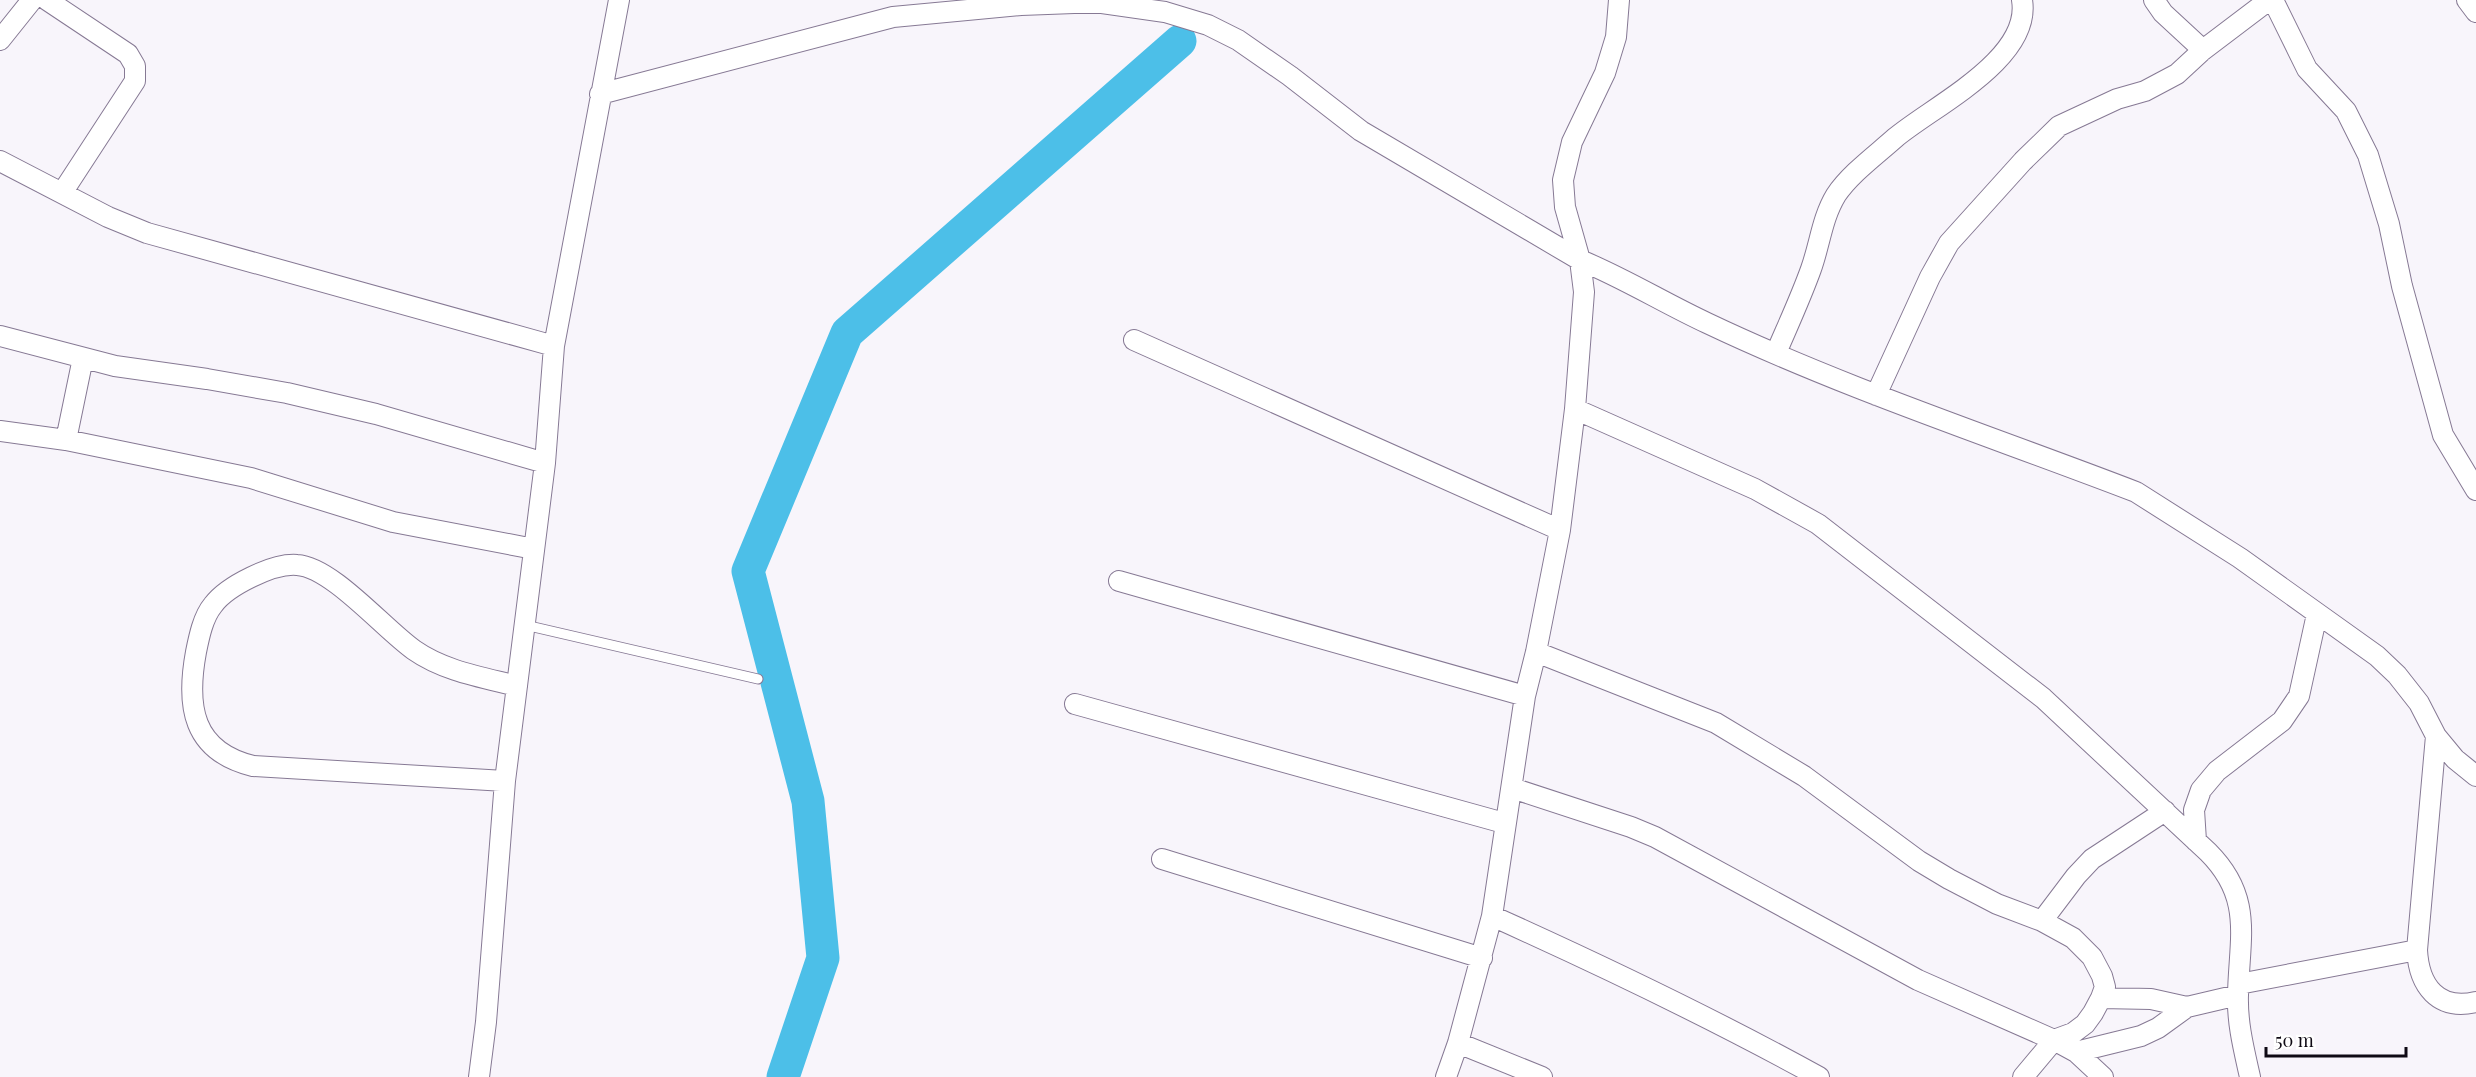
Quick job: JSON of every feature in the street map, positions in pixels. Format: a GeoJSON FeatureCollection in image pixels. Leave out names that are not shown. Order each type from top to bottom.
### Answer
{"type":"FeatureCollection","features":[{"type":"Feature","properties":{"kind":"street"},"geometry":{"type":"LineString","coordinates":[[0,40],[32,0]]}},
{"type":"Feature","properties":{"kind":"street"},"geometry":{"type":"LineString","coordinates":[[47,0],[128,54],[135,66],[135,81],[62,194]]}},
{"type":"Feature","properties":{"kind":"street"},"geometry":{"type":"LineString","coordinates":[[478,1077],[486,1022],[505,781],[545,463],[554,346],[619,0]]}},
{"type":"Feature","properties":{"kind":"street"},"geometry":{"type":"LineString","coordinates":[[893,17],[908,0]]}},
{"type":"Feature","properties":{"kind":"street"},"geometry":{"type":"LineString","coordinates":[[1446,1077],[1458,1043],[1492,916],[1504,823],[1512,788],[1525,696],[1560,530],[1575,409],[1584,292],[1580,260],[1565,207],[1563,180],[1572,142],[1605,73],[1616,37],[1619,0]]}},
{"type":"Feature","properties":{"kind":"street"},"geometry":{"type":"LineString","coordinates":[[1776,353],[1812,268],[1824,220],[1837,194],[1897,137],[1989,69],[2012,43],[2020,27],[2022,0]]}},
{"type":"Feature","properties":{"kind":"street"},"geometry":{"type":"LineString","coordinates":[[2154,0],[2163,12],[2203,50]]}},
{"type":"Feature","properties":{"kind":"street"},"geometry":{"type":"LineString","coordinates":[[1876,395],[1930,278],[1949,243],[2015,169],[2059,126],[2118,99],[2145,91],[2177,74],[2203,50],[2271,0],[2307,69],[2346,111],[2368,155],[2389,224],[2402,286],[2444,435],[2476,490]]}},
{"type":"Feature","properties":{"kind":"street"},"geometry":{"type":"LineString","coordinates":[[2467,0],[2476,12]]}},
{"type":"Feature","properties":{"kind":"street"},"geometry":{"type":"LineString","coordinates":[[600,94],[893,17],[1023,2],[1102,3],[1165,12],[1208,25],[1238,40],[1290,76],[1361,131],[1580,260],[1614,274],[1706,323],[1876,395],[2136,492],[2240,558],[2377,656],[2397,675],[2420,703],[2436,736],[2455,759],[2476,776]]}},
{"type":"Feature","properties":{"kind":"street"},"geometry":{"type":"LineString","coordinates":[[0,161],[108,217],[159,236],[554,346]]}},
{"type":"Feature","properties":{"kind":"street"},"geometry":{"type":"LineString","coordinates":[[0,336],[133,369],[159,371],[287,393],[376,414],[545,463]]}},
{"type":"Feature","properties":{"kind":"street"},"geometry":{"type":"LineString","coordinates":[[1134,340],[1560,530]]}},
{"type":"Feature","properties":{"kind":"street"},"geometry":{"type":"LineString","coordinates":[[66,440],[83,358]]}},
{"type":"Feature","properties":{"kind":"street"},"geometry":{"type":"LineString","coordinates":[[1575,409],[1755,489],[1818,524],[2043,698],[2220,864],[2236,897],[2242,920],[2238,989],[2239,1027],[2250,1077]]}},
{"type":"Feature","properties":{"kind":"street"},"geometry":{"type":"LineString","coordinates":[[0,431],[66,440],[251,478],[393,522],[534,549]]}},
{"type":"Feature","properties":{"kind":"street"},"geometry":{"type":"LineString","coordinates":[[505,781],[253,766],[236,762],[217,749],[201,729],[193,714],[192,673],[201,632],[212,605],[237,585],[268,570],[298,565],[325,574],[415,651],[442,666],[517,686]]}},
{"type":"Feature","properties":{"kind":"street"},"geometry":{"type":"LineString","coordinates":[[1119,581],[1525,696]]}},
{"type":"Feature","properties":{"kind":"street"},"geometry":{"type":"LineString","coordinates":[[2196,841],[2194,810],[2201,790],[2217,771],[2282,721],[2299,696],[2317,614]]}},
{"type":"Feature","properties":{"kind":"street"},"geometry":{"type":"LineString","coordinates":[[1536,652],[1716,723],[1804,776],[1919,861],[1997,904],[2042,921],[2073,938],[2092,957],[2105,987],[2094,1013],[2085,1024],[2073,1033],[2054,1040],[2023,1077]]}},
{"type":"Feature","properties":{"kind":"street"},"geometry":{"type":"LineString","coordinates":[[1075,704],[1504,823]]}},
{"type":"Feature","properties":{"kind":"street"},"geometry":{"type":"LineString","coordinates":[[2436,736],[2417,951],[2418,965],[2432,994],[2447,1002],[2466,1004],[2476,1002]]}},
{"type":"Feature","properties":{"kind":"street"},"geometry":{"type":"LineString","coordinates":[[1512,788],[1655,837],[1918,980],[2054,1040],[2076,1052],[2103,1077]]}},
{"type":"Feature","properties":{"kind":"street"},"geometry":{"type":"LineString","coordinates":[[2042,921],[2092,859],[2165,811]]}},
{"type":"Feature","properties":{"kind":"street"},"geometry":{"type":"LineString","coordinates":[[1162,859],[1482,958]]}},
{"type":"Feature","properties":{"kind":"street"},"geometry":{"type":"LineString","coordinates":[[1492,916],[1616,972],[1746,1037],[1819,1077]]}},
{"type":"Feature","properties":{"kind":"street"},"geometry":{"type":"LineString","coordinates":[[2076,1052],[2141,1036],[2166,1023],[2187,1006],[2238,989],[2417,951]]}},
{"type":"Feature","properties":{"kind":"street"},"geometry":{"type":"LineString","coordinates":[[2101,998],[2151,999],[2187,1006]]}},
{"type":"Feature","properties":{"kind":"street"},"geometry":{"type":"LineString","coordinates":[[1458,1043],[1542,1077]]}},
{"type":"Feature","properties":{"kind":"lane"},"geometry":{"type":"LineString","coordinates":[[525,625],[758,679]]}},
{"type":"Feature","properties":{"kind":"waterway"},"geometry":{"type":"LineString","coordinates":[[783,1077],[823,958],[808,801],[748,571],[847,333],[1180,41]]}}]}
